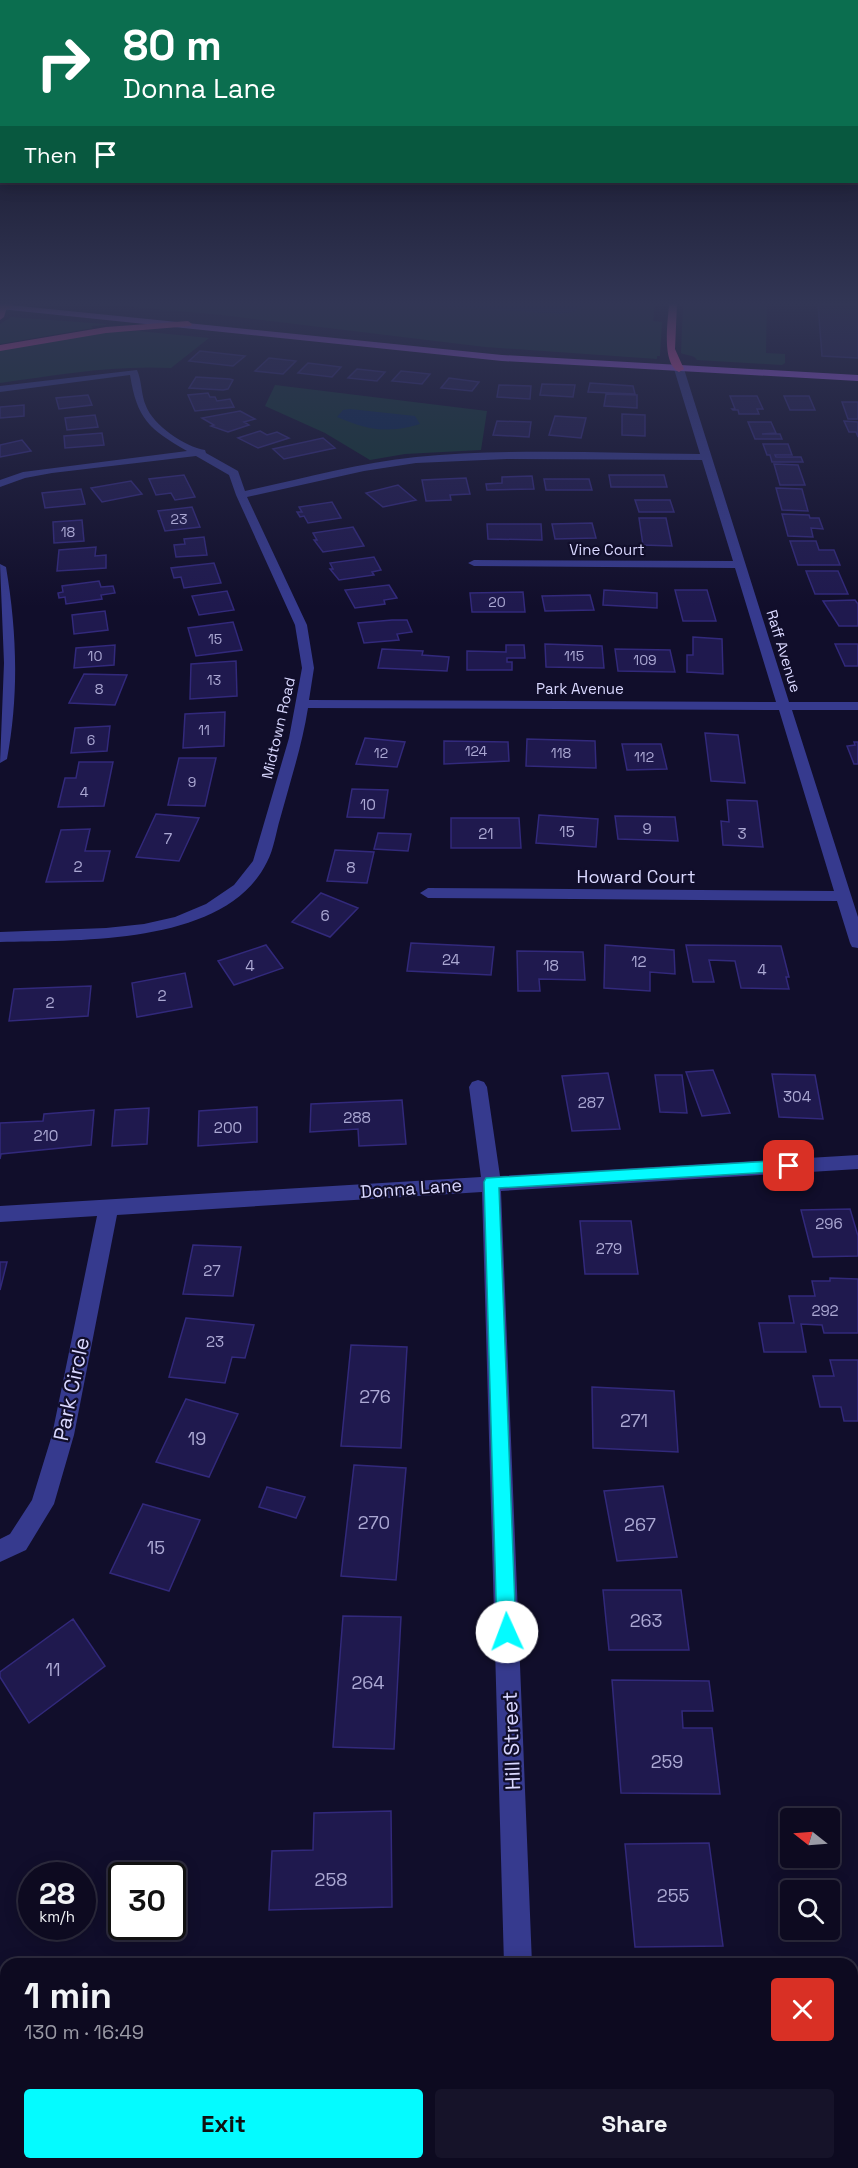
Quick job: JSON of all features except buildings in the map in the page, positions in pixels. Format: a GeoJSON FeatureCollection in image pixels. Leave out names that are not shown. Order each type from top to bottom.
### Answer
{"type":"FeatureCollection","features":[{"type":"Feature","properties":{"kind":"street","name":"Midtown Road"},"geometry":{"type":"LineString","coordinates":[[0,937],[99,933],[157,927],[197,915],[235,894],[253,875],[260,862],[296,738],[308,668],[301,625],[241,495],[234,473],[201,452],[164,433],[151,422],[141,405]]}},
{"type":"Feature","properties":{"kind":"street","name":"Raff Avenue"},"geometry":{"type":"LineString","coordinates":[[691,405],[858,943]]}},
{"type":"Feature","properties":{"kind":"street"},"geometry":{"type":"LineString","coordinates":[[0,484],[23,475],[52,470],[201,452]]}},
{"type":"Feature","properties":{"kind":"street"},"geometry":{"type":"LineString","coordinates":[[241,495],[364,468],[416,460],[507,456],[707,457]]}},
{"type":"Feature","properties":{"kind":"street","name":"Vine Court"},"geometry":{"type":"LineString","coordinates":[[474,563],[740,565]]}},
{"type":"Feature","properties":{"kind":"street"},"geometry":{"type":"LineString","coordinates":[[0,567],[12,664],[0,759]]}},
{"type":"Feature","properties":{"kind":"street","name":"Park Avenue"},"geometry":{"type":"LineString","coordinates":[[301,704],[858,706]]}},
{"type":"Feature","properties":{"kind":"street","name":"Howard Court"},"geometry":{"type":"LineString","coordinates":[[429,893],[843,896]]}},
{"type":"Feature","properties":{"kind":"street","name":"Hill Street"},"geometry":{"type":"LineString","coordinates":[[478,1087],[491,1182],[518,1958]]}},
{"type":"Feature","properties":{"kind":"street","name":"Donna Lane"},"geometry":{"type":"LineString","coordinates":[[0,1214],[491,1182],[858,1162]]}},
{"type":"Feature","properties":{"kind":"street","name":"Park Circle"},"geometry":{"type":"LineString","coordinates":[[0,1551],[18,1542],[42,1504],[63,1435],[108,1208]]}},
{"type":"Feature","properties":{"kind":"green space"},"geometry":{"type":"Polygon","coordinates":[[[439,405],[487,411],[481,450],[405,454],[370,460],[325,433],[265,406],[439,405]]]}},
{"type":"Feature","properties":{"kind":"water"},"geometry":{"type":"Polygon","coordinates":[[[343,410],[415,416],[420,424],[388,430],[368,428],[337,417],[343,410]]]}},
{"type":"Feature","properties":{"kind":"route"},"geometry":{"type":"LineString","coordinates":[[507,1632],[491,1182],[789,1166]]}}]}
